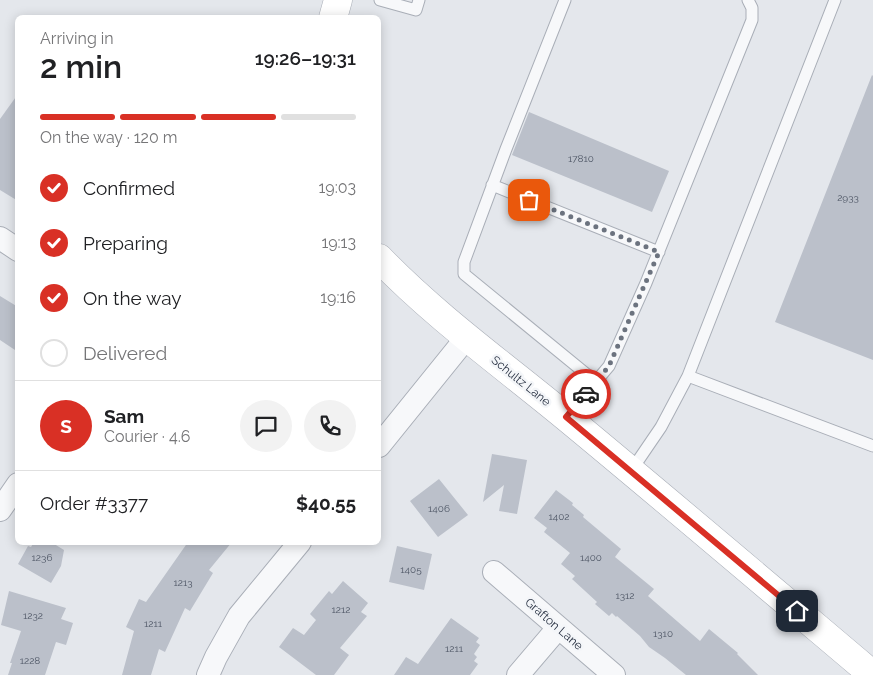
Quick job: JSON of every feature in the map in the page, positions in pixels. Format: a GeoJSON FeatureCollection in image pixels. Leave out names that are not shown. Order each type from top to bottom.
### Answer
{"type":"FeatureCollection","features":[{"type":"Feature","properties":{"kind":"street"},"geometry":{"type":"LineString","coordinates":[[334,15],[338,0]]}},
{"type":"Feature","properties":{"kind":"street"},"geometry":{"type":"LineString","coordinates":[[0,238],[15,248]]}},
{"type":"Feature","properties":{"kind":"street","name":"Schultz Lane"},"geometry":{"type":"LineString","coordinates":[[381,260],[404,284],[631,471],[873,675]]}},
{"type":"Feature","properties":{"kind":"street"},"geometry":{"type":"LineString","coordinates":[[381,444],[467,337]]}},
{"type":"Feature","properties":{"kind":"street"},"geometry":{"type":"LineString","coordinates":[[0,510],[15,488]]}},
{"type":"Feature","properties":{"kind":"street"},"geometry":{"type":"LineString","coordinates":[[208,675],[239,616],[298,545]]}},
{"type":"Feature","properties":{"kind":"street","name":"Grafton Lane"},"geometry":{"type":"LineString","coordinates":[[494,572],[614,675]]}},
{"type":"Feature","properties":{"kind":"street"},"geometry":{"type":"LineString","coordinates":[[518,675],[558,628]]}},
{"type":"Feature","properties":{"kind":"lane"},"geometry":{"type":"LineString","coordinates":[[380,0],[416,10],[419,0]]}},
{"type":"Feature","properties":{"kind":"lane"},"geometry":{"type":"LineString","coordinates":[[565,0],[492,185],[464,262],[464,274],[596,382]]}},
{"type":"Feature","properties":{"kind":"lane"},"geometry":{"type":"LineString","coordinates":[[566,417],[609,366],[659,252],[752,20],[752,8],[748,0]]}},
{"type":"Feature","properties":{"kind":"lane"},"geometry":{"type":"LineString","coordinates":[[631,471],[661,427],[688,376],[835,0]]}},
{"type":"Feature","properties":{"kind":"lane"},"geometry":{"type":"LineString","coordinates":[[492,185],[659,252]]}},
{"type":"Feature","properties":{"kind":"lane"},"geometry":{"type":"LineString","coordinates":[[688,376],[873,446]]}},
{"type":"Feature","properties":{"kind":"building"},"geometry":{"type":"Polygon","coordinates":[[[873,76],[873,360],[775,322],[873,76]]]}},
{"type":"Feature","properties":{"kind":"building"},"geometry":{"type":"Polygon","coordinates":[[[15,98],[15,199],[0,190],[0,119],[15,98]]]}},
{"type":"Feature","properties":{"kind":"building"},"geometry":{"type":"Polygon","coordinates":[[[529,112],[669,171],[652,212],[512,155],[529,112]]]}},
{"type":"Feature","properties":{"kind":"building"},"geometry":{"type":"Polygon","coordinates":[[[0,296],[15,305],[15,350],[0,340],[0,296]]]}},
{"type":"Feature","properties":{"kind":"building"},"geometry":{"type":"Polygon","coordinates":[[[492,454],[527,460],[517,514],[499,511],[504,485],[483,502],[492,454]]]}},
{"type":"Feature","properties":{"kind":"building"},"geometry":{"type":"Polygon","coordinates":[[[439,479],[468,515],[438,537],[410,501],[439,479]]]}},
{"type":"Feature","properties":{"kind":"building"},"geometry":{"type":"Polygon","coordinates":[[[556,490],[573,503],[572,505],[584,515],[583,517],[621,549],[615,557],[654,589],[648,596],[700,641],[709,629],[738,653],[758,675],[686,675],[649,647],[640,636],[617,616],[612,613],[609,616],[595,604],[597,602],[572,579],[575,576],[561,564],[570,553],[544,532],[547,528],[534,518],[556,490]]]}},
{"type":"Feature","properties":{"kind":"building"},"geometry":{"type":"Polygon","coordinates":[[[32,545],[56,545],[64,550],[61,566],[51,583],[18,564],[28,546],[31,547],[32,545]]]}},
{"type":"Feature","properties":{"kind":"building"},"geometry":{"type":"Polygon","coordinates":[[[186,545],[230,545],[209,570],[213,573],[190,611],[185,608],[165,652],[159,649],[151,675],[122,675],[134,631],[126,627],[139,599],[146,602],[186,545]]]}},
{"type":"Feature","properties":{"kind":"building"},"geometry":{"type":"Polygon","coordinates":[[[397,546],[432,554],[424,590],[389,582],[397,546]]]}},
{"type":"Feature","properties":{"kind":"building"},"geometry":{"type":"Polygon","coordinates":[[[343,581],[368,603],[361,612],[367,616],[340,648],[349,655],[334,675],[316,675],[279,647],[293,628],[304,635],[316,620],[310,614],[329,591],[332,594],[343,581]]]}},
{"type":"Feature","properties":{"kind":"building"},"geometry":{"type":"Polygon","coordinates":[[[9,591],[66,608],[61,619],[73,623],[66,645],[56,642],[45,675],[8,675],[21,631],[1,625],[9,591]]]}},
{"type":"Feature","properties":{"kind":"building"},"geometry":{"type":"Polygon","coordinates":[[[451,618],[479,638],[476,642],[480,645],[474,654],[477,657],[474,661],[478,664],[470,675],[394,675],[406,657],[418,664],[451,618]]]}},
{"type":"Feature","properties":{"kind":"way so far"},"geometry":{"type":"LineString","coordinates":[[529,200],[659,252],[609,366],[586,394]]}},
{"type":"Feature","properties":{"kind":"route"},"geometry":{"type":"LineString","coordinates":[[586,394],[566,417],[797,611]]}}]}
